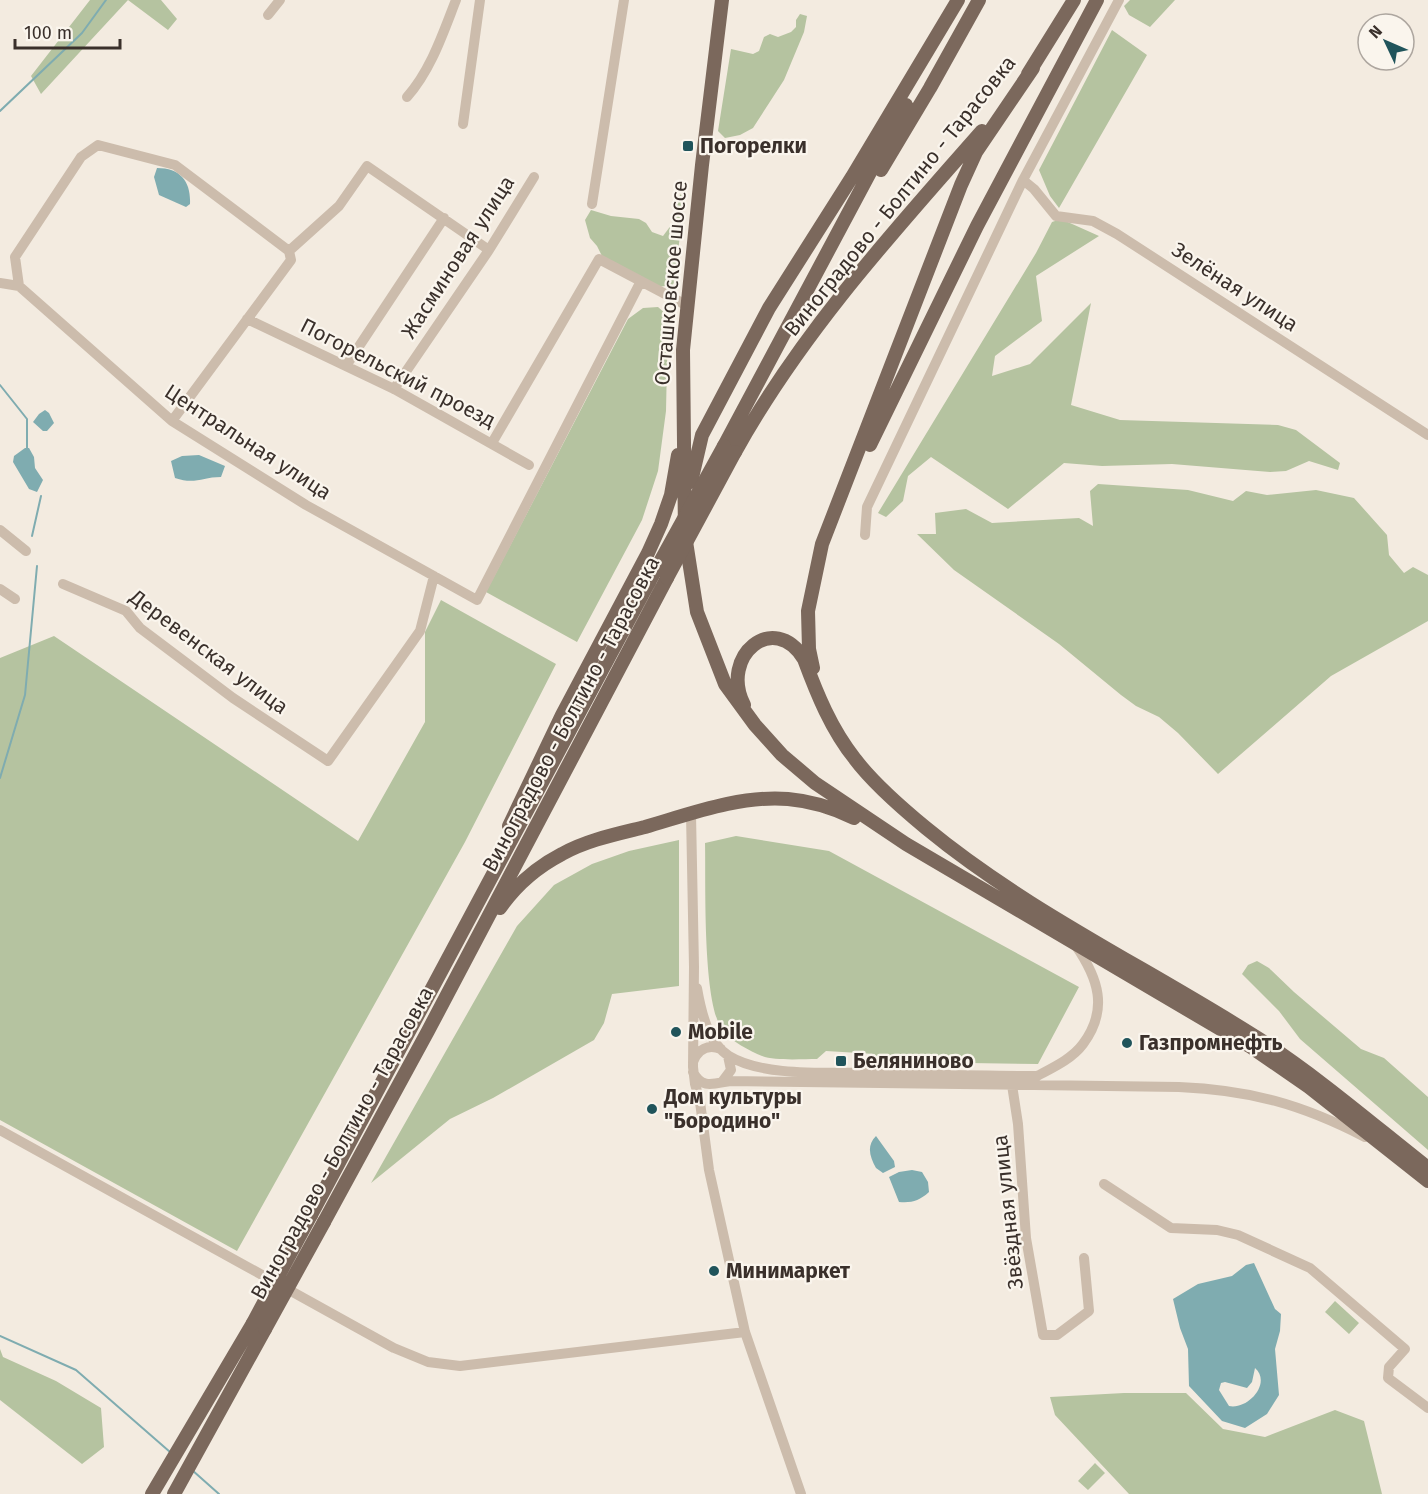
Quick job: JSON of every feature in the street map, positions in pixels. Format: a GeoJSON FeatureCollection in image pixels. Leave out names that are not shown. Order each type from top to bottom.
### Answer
{"type":"FeatureCollection","features":[{"type":"Feature","properties":{"kind":"main road","name":"Осташковское шоссе"},"geometry":{"type":"LineString","coordinates":[[685,529],[683,350],[686,305],[722,0]]}},
{"type":"Feature","properties":{"kind":"main road"},"geometry":{"type":"LineString","coordinates":[[957,0],[852,177],[770,308],[702,435],[693,469],[685,529],[698,612],[711,650],[725,684],[755,725],[782,755],[815,783],[891,834],[1251,1047],[1386,1142],[1428,1168]]}},
{"type":"Feature","properties":{"kind":"main road","name":"Виноградово - Болтино - Тарасовка"},"geometry":{"type":"LineString","coordinates":[[317,1219],[428,1031],[667,578],[794,314],[962,0]]}},
{"type":"Feature","properties":{"kind":"main road"},"geometry":{"type":"LineString","coordinates":[[794,314],[930,88],[978,0]]}},
{"type":"Feature","properties":{"kind":"main road","name":"Виноградово - Болтино - Тарасовка"},"geometry":{"type":"LineString","coordinates":[[174,1494],[259,1326],[317,1219],[465,926],[649,582],[729,449],[857,274],[1003,107],[1033,68],[1074,0]]}},
{"type":"Feature","properties":{"kind":"main road"},"geometry":{"type":"LineString","coordinates":[[822,543],[977,226],[1097,0]]}},
{"type":"Feature","properties":{"kind":"main road"},"geometry":{"type":"LineString","coordinates":[[817,691],[809,649],[808,611],[822,543],[961,185],[976,152],[1033,68]]}},
{"type":"Feature","properties":{"kind":"main road"},"geometry":{"type":"LineString","coordinates":[[465,926],[525,789],[661,524],[671,495],[684,423]]}},
{"type":"Feature","properties":{"kind":"main road"},"geometry":{"type":"LineString","coordinates":[[755,725],[742,701],[738,680],[739,667],[744,654],[754,643],[764,639],[789,643],[804,659],[827,717],[855,760],[905,810],[962,858],[1024,900],[1258,1039],[1316,1078],[1428,1182]]}},
{"type":"Feature","properties":{"kind":"main road"},"geometry":{"type":"LineString","coordinates":[[428,1031],[501,906],[522,881],[564,853],[597,840],[691,814],[759,800],[788,799],[817,804],[891,834]]}},
{"type":"Feature","properties":{"kind":"main road","name":"Виноградово - Болтино - Тарасовка"},"geometry":{"type":"LineString","coordinates":[[152,1494],[259,1326]]}},
{"type":"Feature","properties":{"kind":"street"},"geometry":{"type":"LineString","coordinates":[[268,15],[280,0]]}},
{"type":"Feature","properties":{"kind":"street"},"geometry":{"type":"LineString","coordinates":[[406,97],[415,88],[439,44],[456,0]]}},
{"type":"Feature","properties":{"kind":"street"},"geometry":{"type":"LineString","coordinates":[[463,124],[480,0]]}},
{"type":"Feature","properties":{"kind":"street"},"geometry":{"type":"LineString","coordinates":[[592,204],[624,0]]}},
{"type":"Feature","properties":{"kind":"street"},"geometry":{"type":"LineString","coordinates":[[865,535],[867,507],[1023,180],[1119,0]]}},
{"type":"Feature","properties":{"kind":"street"},"geometry":{"type":"LineString","coordinates":[[0,283],[19,286],[15,257],[81,157],[98,146],[175,165],[290,251],[291,260],[172,421]]}},
{"type":"Feature","properties":{"kind":"street"},"geometry":{"type":"LineString","coordinates":[[290,251],[339,206],[367,166],[489,250]]}},
{"type":"Feature","properties":{"kind":"street","name":"Жасминовая улица"},"geometry":{"type":"LineString","coordinates":[[394,389],[489,250],[534,177]]}},
{"type":"Feature","properties":{"kind":"street","name":"Зелёная улица"},"geometry":{"type":"LineString","coordinates":[[1023,180],[1034,189],[1056,216],[1093,221],[1117,234],[1428,435]]}},
{"type":"Feature","properties":{"kind":"street"},"geometry":{"type":"LineString","coordinates":[[346,366],[444,218]]}},
{"type":"Feature","properties":{"kind":"street"},"geometry":{"type":"LineString","coordinates":[[492,443],[599,259],[686,305]]}},
{"type":"Feature","properties":{"kind":"street","name":"Центральная улица"},"geometry":{"type":"LineString","coordinates":[[19,286],[172,421],[306,505],[477,600],[641,281]]}},
{"type":"Feature","properties":{"kind":"street","name":"Погорельский проезд"},"geometry":{"type":"LineString","coordinates":[[247,319],[394,389],[529,465]]}},
{"type":"Feature","properties":{"kind":"street"},"geometry":{"type":"LineString","coordinates":[[0,530],[26,551]]}},
{"type":"Feature","properties":{"kind":"street","name":"Деревенская улица"},"geometry":{"type":"LineString","coordinates":[[63,584],[126,611],[140,628],[224,691],[328,761],[420,632],[434,576]]}},
{"type":"Feature","properties":{"kind":"street"},"geometry":{"type":"LineString","coordinates":[[0,589],[15,599]]}},
{"type":"Feature","properties":{"kind":"street"},"geometry":{"type":"LineString","coordinates":[[691,814],[693,1067],[709,1170],[745,1332],[801,1494]]}},
{"type":"Feature","properties":{"kind":"street"},"geometry":{"type":"LineString","coordinates":[[693,1067],[701,1050],[711,1047],[751,1065],[799,1071],[1037,1076],[1060,1064],[1082,1046],[1094,1023],[1099,1004],[1097,983],[1090,966],[1073,942]]}},
{"type":"Feature","properties":{"kind":"street"},"geometry":{"type":"LineString","coordinates":[[694,967],[704,1017],[708,1028],[724,1052],[730,1070],[717,1084],[705,1092],[700,1102]]}},
{"type":"Feature","properties":{"kind":"street"},"geometry":{"type":"LineString","coordinates":[[693,1067],[703,1083],[717,1084],[1179,1087],[1245,1093],[1301,1108],[1386,1142]]}},
{"type":"Feature","properties":{"kind":"street","name":"Звёздная улица"},"geometry":{"type":"LineString","coordinates":[[1012,1085],[1018,1124],[1026,1238],[1042,1335],[1057,1335],[1089,1311],[1084,1258]]}},
{"type":"Feature","properties":{"kind":"street"},"geometry":{"type":"LineString","coordinates":[[0,1130],[394,1348],[428,1362],[468,1365],[745,1332]]}},
{"type":"Feature","properties":{"kind":"street"},"geometry":{"type":"LineString","coordinates":[[1104,1184],[1172,1228],[1217,1230],[1238,1235],[1310,1268],[1405,1348],[1389,1367],[1388,1378],[1428,1408]]}},
{"type":"Feature","properties":{"kind":"street"},"geometry":{"type":"LineString","coordinates":[[717,1335],[735,1324],[740,1308]]}},
{"type":"Feature","properties":{"kind":"green space"},"geometry":{"type":"Polygon","coordinates":[[[90,0],[128,0],[41,94],[31,76],[90,0]]]}},
{"type":"Feature","properties":{"kind":"green space"},"geometry":{"type":"Polygon","coordinates":[[[128,0],[161,0],[177,19],[168,30],[128,0]]]}},
{"type":"Feature","properties":{"kind":"green space"},"geometry":{"type":"Polygon","coordinates":[[[1130,0],[1175,0],[1150,27],[1129,15],[1124,6],[1130,0]]]}},
{"type":"Feature","properties":{"kind":"green space"},"geometry":{"type":"Polygon","coordinates":[[[800,14],[807,16],[804,32],[784,80],[753,128],[740,135],[725,138],[718,131],[731,49],[753,54],[759,51],[764,37],[770,34],[778,37],[791,32],[796,27],[796,20],[800,14]]]}},
{"type":"Feature","properties":{"kind":"green space"},"geometry":{"type":"Polygon","coordinates":[[[1112,30],[1147,55],[1059,208],[1050,196],[1039,170],[1112,30]]]}},
{"type":"Feature","properties":{"kind":"green space"},"geometry":{"type":"Polygon","coordinates":[[[681,194],[684,205],[672,287],[650,288],[603,258],[590,238],[585,220],[591,210],[611,216],[639,219],[646,223],[652,232],[663,236],[675,220],[676,200],[681,194]]]}},
{"type":"Feature","properties":{"kind":"green space"},"geometry":{"type":"Polygon","coordinates":[[[1061,219],[1099,236],[1036,276],[1042,321],[995,356],[992,376],[1030,364],[1091,303],[1071,405],[1120,420],[1278,425],[1296,430],[1340,463],[1338,470],[1309,461],[1286,471],[1270,472],[1172,464],[1102,466],[1064,463],[1008,509],[931,457],[908,476],[903,501],[886,517],[878,513],[1036,253],[1052,222],[1061,219]]]}},
{"type":"Feature","properties":{"kind":"green space"},"geometry":{"type":"Polygon","coordinates":[[[658,307],[668,316],[666,411],[658,471],[642,520],[577,642],[486,592],[628,319],[643,308],[658,307]]]}},
{"type":"Feature","properties":{"kind":"green space"},"geometry":{"type":"Polygon","coordinates":[[[1098,484],[1188,490],[1233,501],[1246,491],[1267,495],[1316,490],[1354,498],[1387,535],[1389,555],[1404,573],[1413,567],[1428,575],[1428,621],[1331,676],[1218,774],[1159,717],[1136,706],[1059,644],[954,570],[917,534],[936,534],[935,513],[966,509],[992,523],[1079,518],[1093,526],[1090,491],[1098,484]]]}},
{"type":"Feature","properties":{"kind":"green space"},"geometry":{"type":"Polygon","coordinates":[[[441,600],[556,664],[465,842],[237,1251],[0,1120],[0,658],[54,636],[358,841],[425,722],[425,632],[441,600]]]}},
{"type":"Feature","properties":{"kind":"green space"},"geometry":{"type":"Polygon","coordinates":[[[736,836],[829,851],[1079,987],[1038,1064],[969,1063],[947,1067],[873,1064],[871,1060],[875,1054],[826,1051],[817,1059],[774,1059],[757,1054],[731,1038],[723,1031],[716,1017],[711,996],[706,942],[705,843],[736,836]]]}},
{"type":"Feature","properties":{"kind":"green space"},"geometry":{"type":"Polygon","coordinates":[[[679,840],[679,986],[612,994],[604,1023],[594,1040],[493,1098],[450,1119],[371,1183],[517,926],[554,885],[592,864],[629,851],[679,840]]]}},
{"type":"Feature","properties":{"kind":"green space"},"geometry":{"type":"Polygon","coordinates":[[[1257,961],[1269,968],[1361,1049],[1384,1058],[1428,1097],[1428,1150],[1300,1039],[1279,1011],[1242,974],[1248,965],[1257,961]]]}},
{"type":"Feature","properties":{"kind":"green space"},"geometry":{"type":"Polygon","coordinates":[[[1335,1301],[1359,1323],[1349,1334],[1325,1312],[1335,1301]]]}},
{"type":"Feature","properties":{"kind":"green space"},"geometry":{"type":"Polygon","coordinates":[[[0,1349],[3,1357],[56,1381],[101,1408],[104,1447],[82,1464],[0,1400],[0,1349]]]}},
{"type":"Feature","properties":{"kind":"green space"},"geometry":{"type":"Polygon","coordinates":[[[1124,1393],[1186,1393],[1223,1429],[1265,1437],[1335,1410],[1364,1421],[1382,1494],[1129,1494],[1055,1415],[1050,1397],[1124,1393]]]}},
{"type":"Feature","properties":{"kind":"green space"},"geometry":{"type":"Polygon","coordinates":[[[1095,1463],[1105,1473],[1088,1490],[1078,1481],[1095,1463]]]}},
{"type":"Feature","properties":{"kind":"water"},"geometry":{"type":"Polygon","coordinates":[[[157,168],[172,171],[183,178],[189,189],[190,204],[186,207],[159,195],[154,177],[157,168]]]}},
{"type":"Feature","properties":{"kind":"water"},"geometry":{"type":"Polygon","coordinates":[[[45,410],[54,423],[47,431],[43,431],[33,422],[45,410]]]}},
{"type":"Feature","properties":{"kind":"water"},"geometry":{"type":"Polygon","coordinates":[[[25,448],[29,448],[34,457],[35,468],[43,480],[37,492],[29,489],[13,462],[14,456],[25,448]]]}},
{"type":"Feature","properties":{"kind":"water"},"geometry":{"type":"Polygon","coordinates":[[[199,455],[225,466],[221,477],[193,481],[175,478],[171,461],[182,456],[199,455]]]}},
{"type":"Feature","properties":{"kind":"water"},"geometry":{"type":"Polygon","coordinates":[[[876,1136],[894,1161],[895,1167],[883,1173],[876,1168],[871,1156],[871,1144],[876,1136]]]}},
{"type":"Feature","properties":{"kind":"water"},"geometry":{"type":"Polygon","coordinates":[[[912,1170],[922,1172],[928,1182],[929,1192],[915,1201],[899,1202],[889,1177],[899,1172],[912,1170]]]}},
{"type":"Feature","properties":{"kind":"water"},"geometry":{"type":"Polygon","coordinates":[[[1254,1263],[1275,1309],[1281,1314],[1280,1331],[1275,1349],[1279,1395],[1267,1414],[1245,1428],[1222,1421],[1189,1386],[1188,1349],[1173,1299],[1198,1284],[1232,1276],[1246,1265],[1254,1263]],[[1255,1368],[1252,1382],[1247,1388],[1221,1383],[1219,1390],[1229,1406],[1243,1404],[1250,1400],[1259,1388],[1260,1374],[1255,1368]]]}},
{"type":"Feature","properties":{"kind":"waterway"},"geometry":{"type":"LineString","coordinates":[[0,111],[82,33],[106,0]]}},
{"type":"Feature","properties":{"kind":"waterway"},"geometry":{"type":"LineString","coordinates":[[0,385],[27,419],[27,450]]}},
{"type":"Feature","properties":{"kind":"waterway"},"geometry":{"type":"LineString","coordinates":[[32,536],[41,496]]}},
{"type":"Feature","properties":{"kind":"waterway"},"geometry":{"type":"LineString","coordinates":[[0,778],[25,695],[37,566]]}},
{"type":"Feature","properties":{"kind":"waterway"},"geometry":{"type":"LineString","coordinates":[[0,1336],[76,1370],[170,1452]]}},
{"type":"Feature","properties":{"kind":"waterway"},"geometry":{"type":"LineString","coordinates":[[192,1470],[219,1494]]}},
{"type":"Feature","properties":{"kind":"place","name":"Погорелки"},"geometry":{"type":"Point","coordinates":[688,146]}},
{"type":"Feature","properties":{"kind":"place","name":"Mobile"},"geometry":{"type":"Point","coordinates":[676,1032]}},
{"type":"Feature","properties":{"kind":"place","name":"Газпромнефть"},"geometry":{"type":"Point","coordinates":[1127,1043]}},
{"type":"Feature","properties":{"kind":"place","name":"Беляниново"},"geometry":{"type":"Point","coordinates":[841,1061]}},
{"type":"Feature","properties":{"kind":"place","name":"Дом культуры \"Бородино\""},"geometry":{"type":"Point","coordinates":[652,1109]}},
{"type":"Feature","properties":{"kind":"place","name":"Минимаркет"},"geometry":{"type":"Point","coordinates":[714,1271]}}]}
